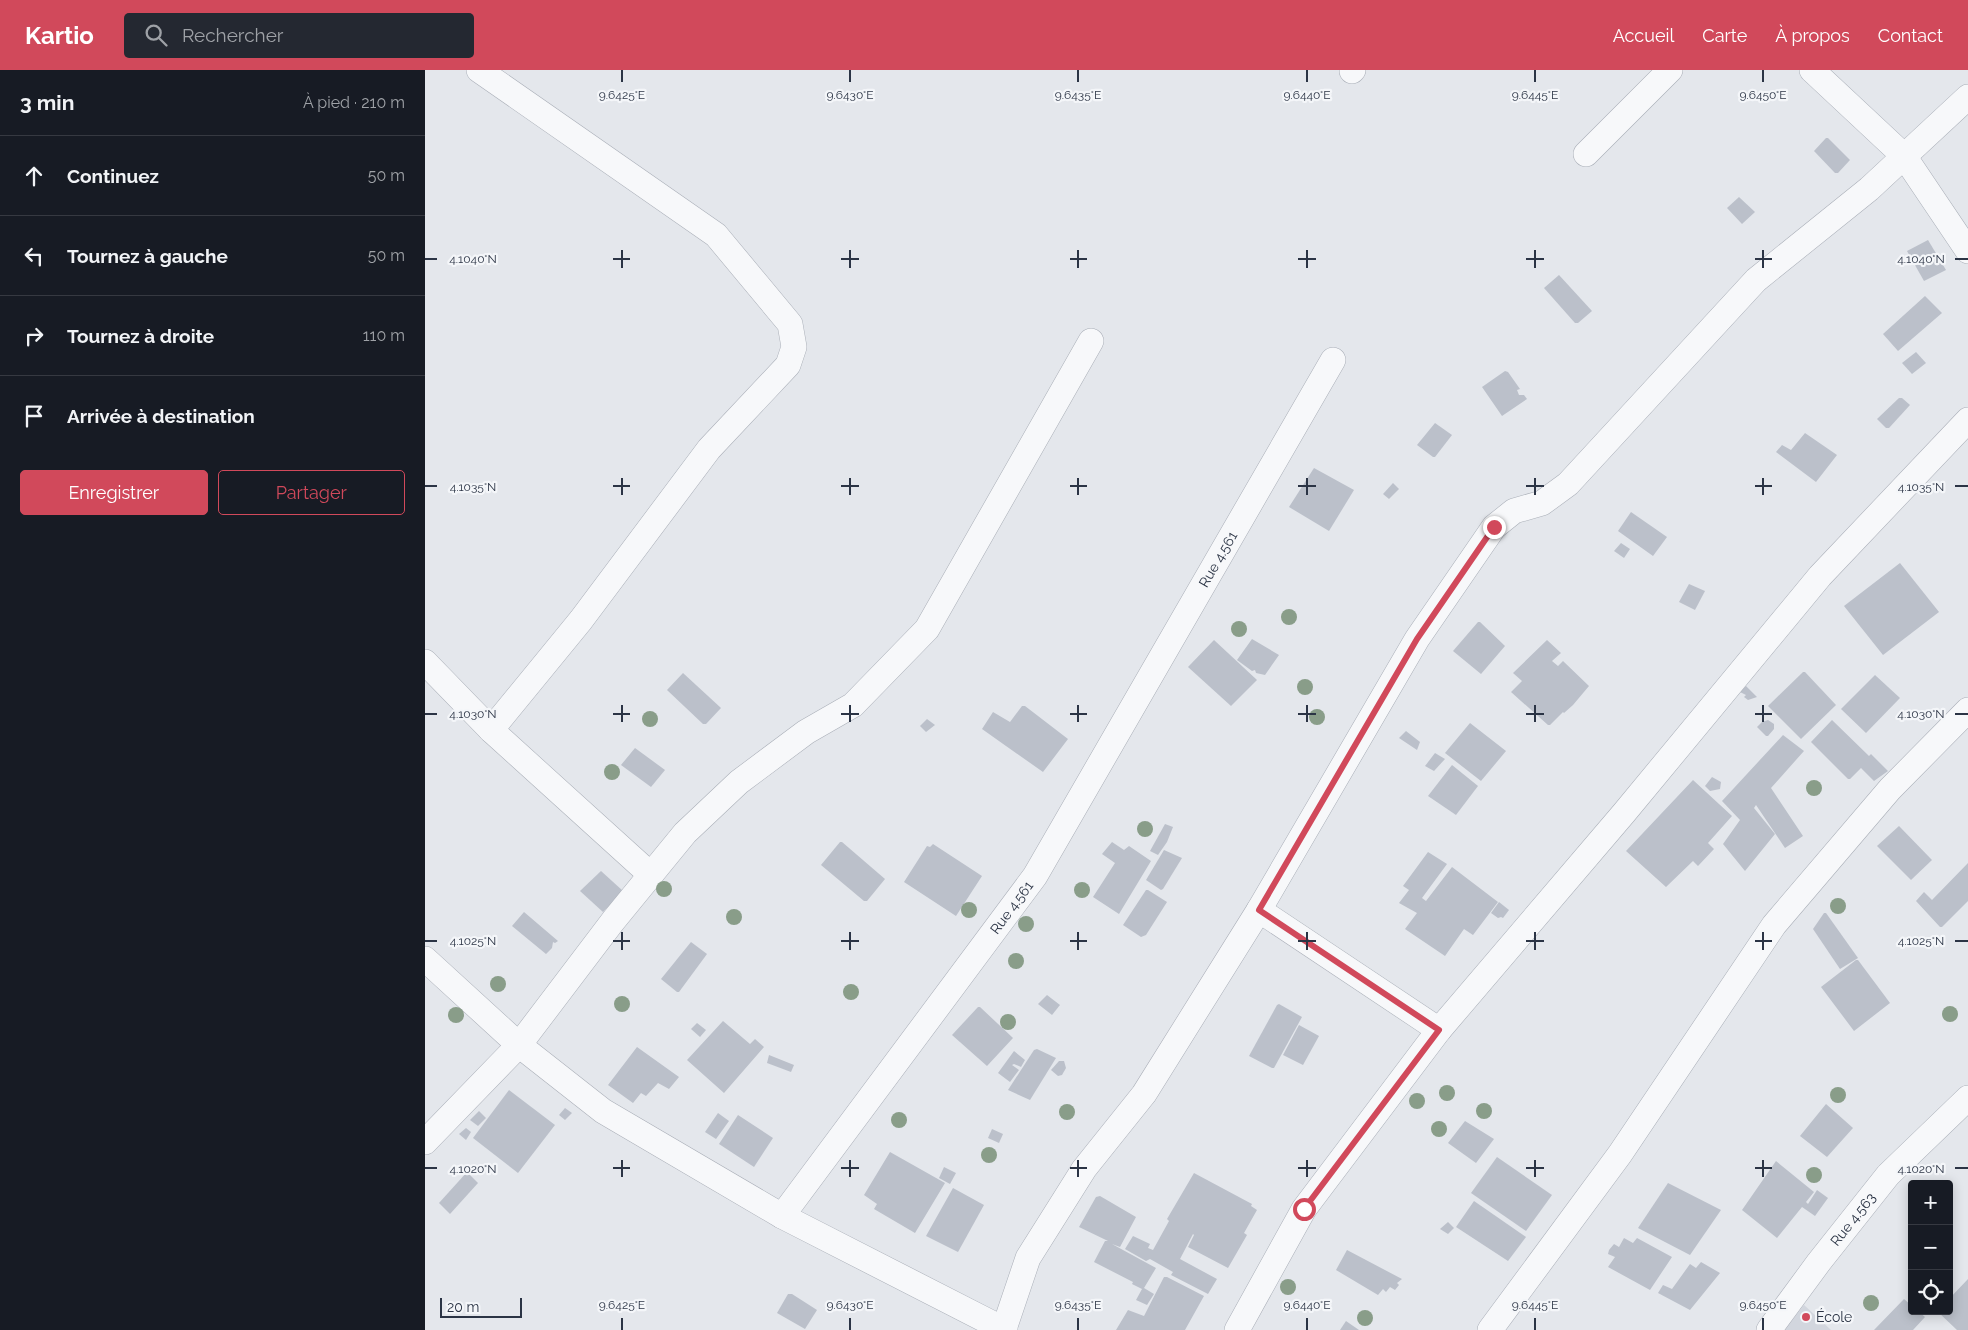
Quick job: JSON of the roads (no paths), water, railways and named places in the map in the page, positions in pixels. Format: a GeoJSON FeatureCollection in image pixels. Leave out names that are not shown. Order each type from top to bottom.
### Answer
{"type":"FeatureCollection","features":[{"type":"Feature","properties":{"kind":"street"},"geometry":{"type":"LineString","coordinates":[[479,70],[716,235],[790,324],[794,347],[787,365],[709,449],[581,620],[491,730]]}},
{"type":"Feature","properties":{"kind":"street"},"geometry":{"type":"LineString","coordinates":[[1586,154],[1670,70]]}},
{"type":"Feature","properties":{"kind":"street"},"geometry":{"type":"LineString","coordinates":[[1812,70],[1904,156],[1968,251]]}},
{"type":"Feature","properties":{"kind":"street"},"geometry":{"type":"LineString","coordinates":[[425,960],[519,1045],[603,1111],[783,1216],[1004,1330],[1028,1258],[1084,1169],[1144,1094],[1259,910],[1417,639],[1494,527],[1514,511],[1542,503],[1568,484],[1756,280],[1869,189],[1968,97]]}},
{"type":"Feature","properties":{"kind":"street"},"geometry":{"type":"LineString","coordinates":[[425,1142],[519,1045],[613,921],[685,833],[739,782],[806,732],[853,705],[927,629],[1091,341]]}},
{"type":"Feature","properties":{"kind":"street","name":"Rue 4.561"},"geometry":{"type":"LineString","coordinates":[[783,1216],[1035,876],[1333,360]]}},
{"type":"Feature","properties":{"kind":"street"},"geometry":{"type":"LineString","coordinates":[[1237,1330],[1304,1209],[1439,1030],[1624,813],[1820,576],[1968,420]]}},
{"type":"Feature","properties":{"kind":"street"},"geometry":{"type":"LineString","coordinates":[[425,662],[491,730],[651,875]]}},
{"type":"Feature","properties":{"kind":"street"},"geometry":{"type":"LineString","coordinates":[[1490,1330],[1620,1154],[1773,925],[1890,789],[1968,710]]}},
{"type":"Feature","properties":{"kind":"street"},"geometry":{"type":"LineString","coordinates":[[1259,910],[1439,1030]]}},
{"type":"Feature","properties":{"kind":"street","name":"Rue 4.563"},"geometry":{"type":"LineString","coordinates":[[1769,1330],[1819,1262],[1888,1175],[1968,1098]]}},
{"type":"Feature","properties":{"kind":"place","name":"École"},"geometry":{"type":"Point","coordinates":[1806,1317]}}]}
